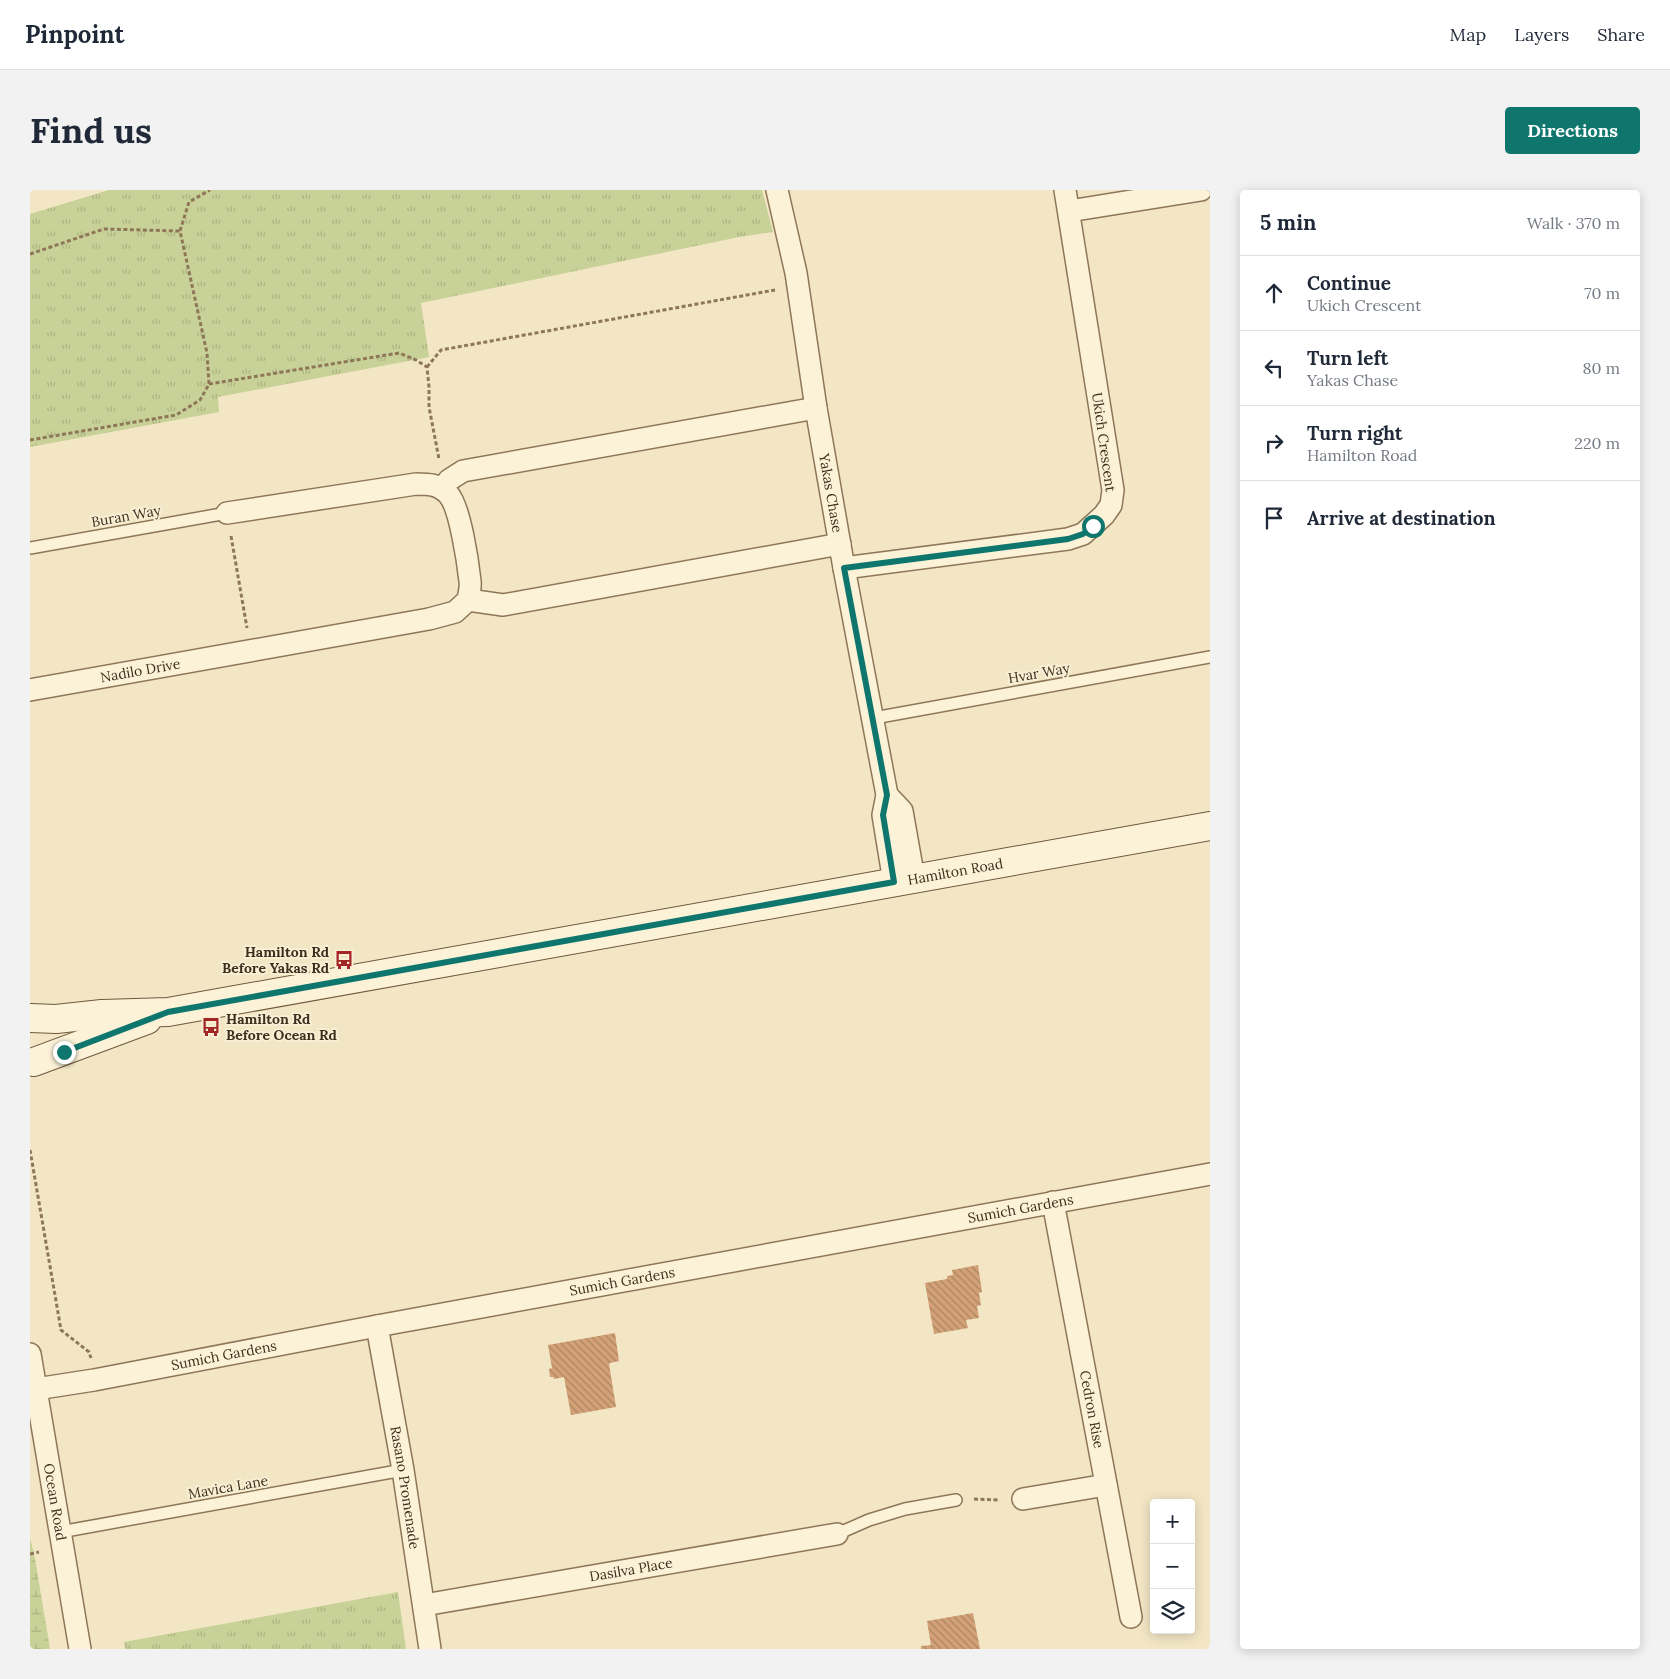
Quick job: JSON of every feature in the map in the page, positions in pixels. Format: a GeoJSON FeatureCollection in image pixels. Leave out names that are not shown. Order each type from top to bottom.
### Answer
{"type":"FeatureCollection","features":[{"type":"Feature","properties":{"kind":"main road","name":"Hamilton Road"},"geometry":{"type":"LineString","coordinates":[[30,1018],[56,1020],[102,1014],[168,1012],[1210,826]]}},
{"type":"Feature","properties":{"kind":"main road","name":"Hamilton Road"},"geometry":{"type":"LineString","coordinates":[[32,1066],[168,1012]]}},
{"type":"Feature","properties":{"kind":"main road"},"geometry":{"type":"LineString","coordinates":[[30,1032],[35,1050],[32,1066]]}},
{"type":"Feature","properties":{"kind":"street","name":"Yakas Chase"},"geometry":{"type":"LineString","coordinates":[[777,190],[798,286],[816,408],[887,795],[902,811],[904,880]]}},
{"type":"Feature","properties":{"kind":"street","name":"Ukich Crescent"},"geometry":{"type":"LineString","coordinates":[[844,568],[1068,539],[1083,534],[1093,526],[1111,505],[1113,490],[1065,190]]}},
{"type":"Feature","properties":{"kind":"street"},"geometry":{"type":"LineString","coordinates":[[1068,211],[1200,190]]}},
{"type":"Feature","properties":{"kind":"street"},"geometry":{"type":"LineString","coordinates":[[440,487],[463,471],[816,408]]}},
{"type":"Feature","properties":{"kind":"street"},"geometry":{"type":"LineString","coordinates":[[227,513],[416,484],[429,484],[440,487],[449,494],[460,526],[470,583],[468,600],[503,604],[840,544]]}},
{"type":"Feature","properties":{"kind":"street","name":"Nadilo Drive"},"geometry":{"type":"LineString","coordinates":[[30,690],[429,619],[455,612],[468,600]]}},
{"type":"Feature","properties":{"kind":"street","name":"Sumich Gardens"},"geometry":{"type":"LineString","coordinates":[[36,1389],[94,1380],[377,1326],[1210,1174]]}},
{"type":"Feature","properties":{"kind":"street","name":"Cedron Rise"},"geometry":{"type":"LineString","coordinates":[[1053,1202],[1130,1617]]}},
{"type":"Feature","properties":{"kind":"street","name":"Rasano Promenade"},"geometry":{"type":"LineString","coordinates":[[377,1326],[403,1470],[430,1649]]}},
{"type":"Feature","properties":{"kind":"street","name":"Ocean Road"},"geometry":{"type":"LineString","coordinates":[[30,1354],[80,1649]]}},
{"type":"Feature","properties":{"kind":"street"},"geometry":{"type":"LineString","coordinates":[[1024,1499],[1106,1485]]}},
{"type":"Feature","properties":{"kind":"street","name":"Dasilva Place"},"geometry":{"type":"LineString","coordinates":[[424,1605],[837,1534]]}},
{"type":"Feature","properties":{"kind":"lane","name":"Buran Way"},"geometry":{"type":"LineString","coordinates":[[30,548],[227,513]]}},
{"type":"Feature","properties":{"kind":"lane","name":"Hvar Way"},"geometry":{"type":"LineString","coordinates":[[874,718],[1210,657]]}},
{"type":"Feature","properties":{"kind":"lane","name":"Mavica Lane"},"geometry":{"type":"LineString","coordinates":[[60,1532],[403,1470]]}},
{"type":"Feature","properties":{"kind":"lane"},"geometry":{"type":"LineString","coordinates":[[837,1534],[868,1520],[905,1509],[956,1500]]}},
{"type":"Feature","properties":{"kind":"path"},"geometry":{"type":"LineString","coordinates":[[30,440],[176,415],[200,400],[209,384],[207,353],[180,231],[189,202],[210,190]]}},
{"type":"Feature","properties":{"kind":"path"},"geometry":{"type":"LineString","coordinates":[[30,254],[104,229],[180,231]]}},
{"type":"Feature","properties":{"kind":"path"},"geometry":{"type":"LineString","coordinates":[[440,487],[441,470],[429,407],[427,367],[440,350],[798,286]]}},
{"type":"Feature","properties":{"kind":"path"},"geometry":{"type":"LineString","coordinates":[[209,384],[399,353],[427,367]]}},
{"type":"Feature","properties":{"kind":"path"},"geometry":{"type":"LineString","coordinates":[[227,513],[251,650]]}},
{"type":"Feature","properties":{"kind":"path"},"geometry":{"type":"LineString","coordinates":[[30,1150],[61,1330],[89,1352],[91,1360]]}},
{"type":"Feature","properties":{"kind":"path"},"geometry":{"type":"LineString","coordinates":[[956,1500],[1024,1499]]}},
{"type":"Feature","properties":{"kind":"green space"},"geometry":{"type":"Polygon","coordinates":[[[109,190],[762,190],[773,232],[739,237],[421,303],[429,357],[218,397],[219,412],[30,447],[30,214],[109,190]]]}},
{"type":"Feature","properties":{"kind":"green space"},"geometry":{"type":"Polygon","coordinates":[[[30,1539],[34,1553],[50,1649],[30,1649],[30,1539]]]}},
{"type":"Feature","properties":{"kind":"green space"},"geometry":{"type":"Polygon","coordinates":[[[398,1592],[406,1649],[125,1649],[124,1642],[398,1592]]]}},
{"type":"Feature","properties":{"kind":"building"},"geometry":{"type":"Polygon","coordinates":[[[978,1265],[982,1292],[979,1293],[981,1305],[977,1306],[979,1318],[966,1320],[968,1328],[934,1334],[925,1283],[947,1279],[947,1276],[953,1275],[952,1270],[978,1265]]]}},
{"type":"Feature","properties":{"kind":"building"},"geometry":{"type":"Polygon","coordinates":[[[615,1333],[619,1361],[609,1364],[616,1407],[571,1415],[564,1377],[554,1379],[550,1377],[549,1369],[552,1368],[548,1345],[615,1333]]]}},
{"type":"Feature","properties":{"kind":"building"},"geometry":{"type":"Polygon","coordinates":[[[973,1613],[980,1649],[921,1649],[921,1646],[931,1645],[927,1621],[973,1613]]]}},
{"type":"Feature","properties":{"kind":"place","name":"Hamilton Rd Before Yakas Rd"},"geometry":{"type":"Point","coordinates":[344,960]}},
{"type":"Feature","properties":{"kind":"place","name":"Hamilton Rd Before Ocean Rd"},"geometry":{"type":"Point","coordinates":[211,1027]}},
{"type":"Feature","properties":{"kind":"route"},"geometry":{"type":"LineString","coordinates":[[64,1052],[168,1012],[894,882],[883,815],[887,795],[874,718],[844,568],[1068,539],[1083,534],[1093,526]]}}]}
